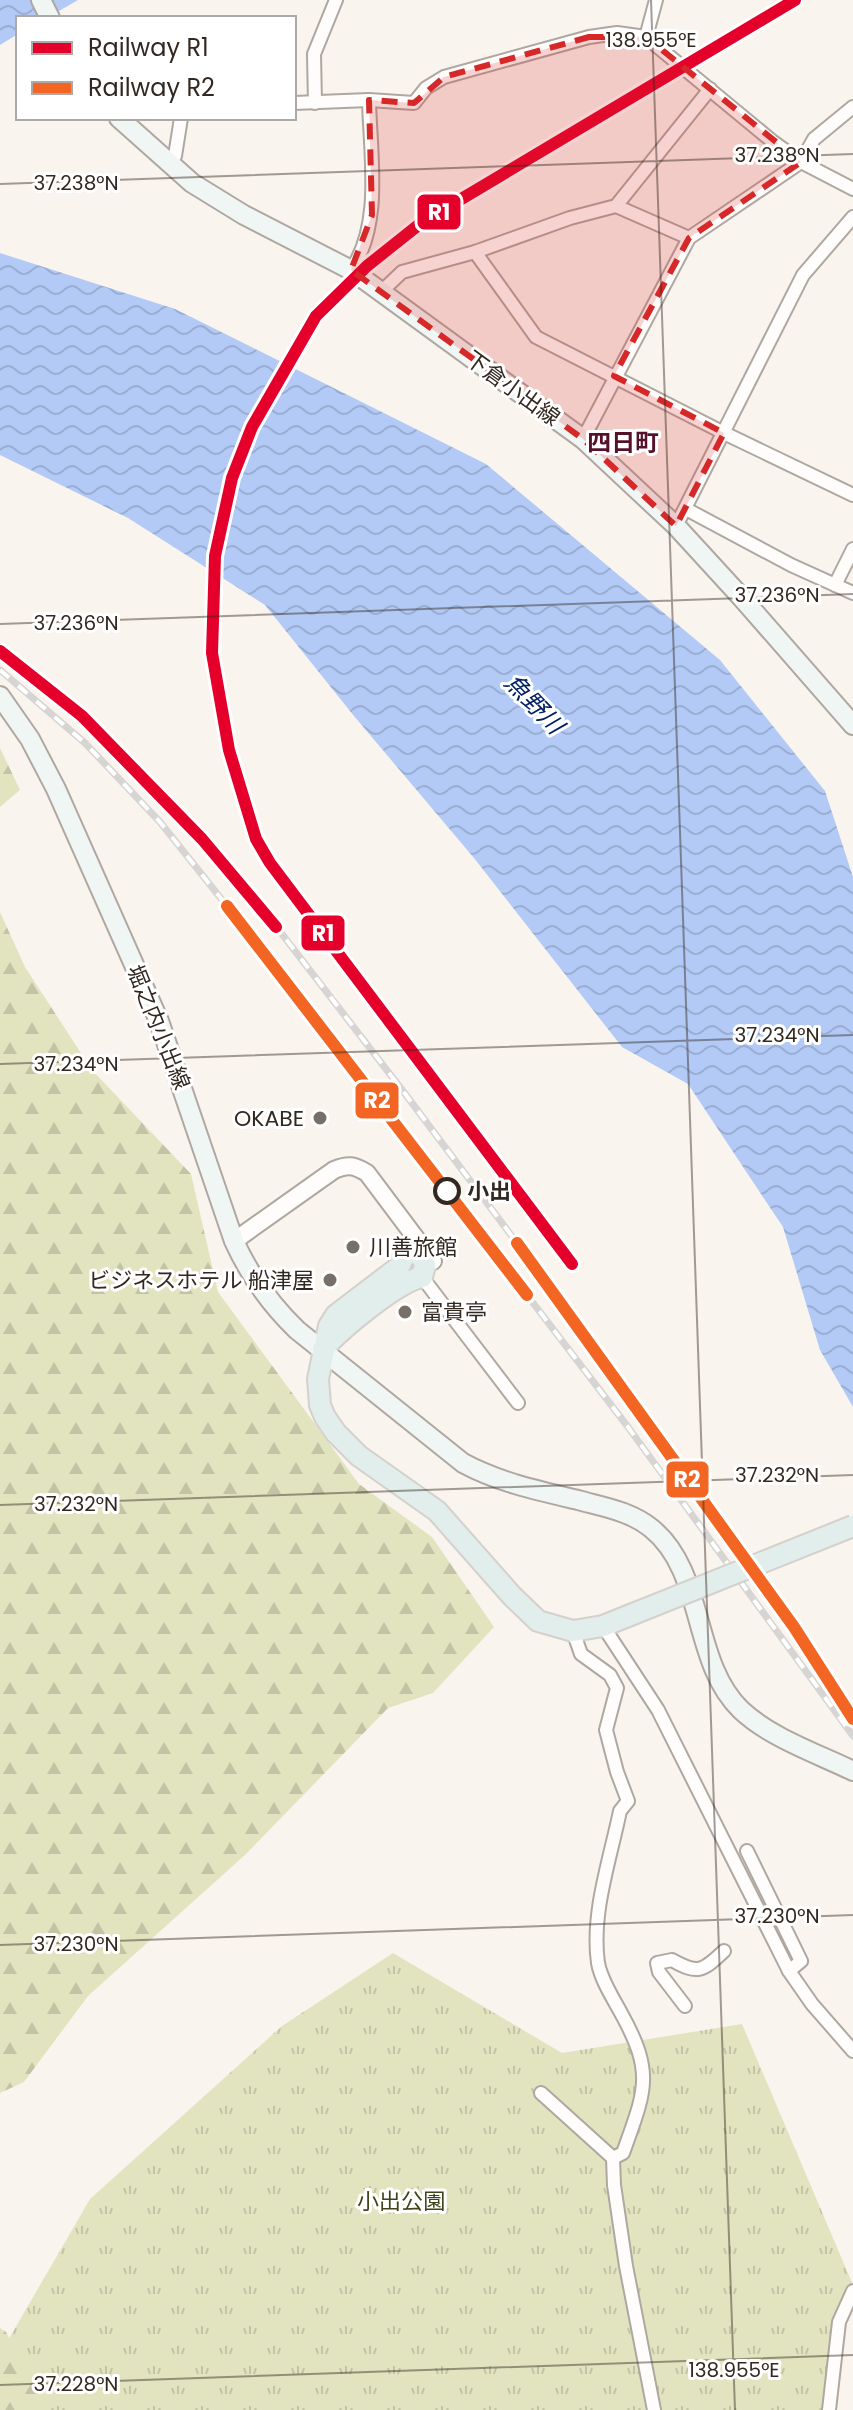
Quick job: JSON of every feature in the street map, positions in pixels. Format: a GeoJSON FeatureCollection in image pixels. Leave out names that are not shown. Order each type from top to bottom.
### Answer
{"type":"FeatureCollection","features":[{"type":"Feature","properties":{"kind":"main road","name":"下倉小出線"},"geometry":{"type":"LineString","coordinates":[[121,120],[192,183],[244,215],[351,270],[583,439],[676,526],[853,725]]}},
{"type":"Feature","properties":{"kind":"main road","name":"堀之内小出線"},"geometry":{"type":"LineString","coordinates":[[0,696],[30,739],[56,789],[159,1021],[234,1241],[247,1269],[274,1307],[297,1330],[428,1436],[478,1472],[620,1511],[649,1527],[665,1542],[678,1563],[716,1673],[742,1711],[768,1730],[853,1771]]}},
{"type":"Feature","properties":{"kind":"main road"},"geometry":{"type":"LineString","coordinates":[[422,1277],[423,1258],[413,1252],[405,1253],[399,1267],[333,1319],[323,1349],[318,1379],[320,1405],[336,1433],[359,1456],[437,1511],[538,1621],[573,1631],[603,1626],[853,1526]]}},
{"type":"Feature","properties":{"kind":"street"},"geometry":{"type":"LineString","coordinates":[[315,103],[314,54],[336,0]]}},
{"type":"Feature","properties":{"kind":"street"},"geometry":{"type":"LineString","coordinates":[[646,37],[656,0]]}},
{"type":"Feature","properties":{"kind":"street"},"geometry":{"type":"LineString","coordinates":[[296,103],[369,100],[414,103],[426,88],[444,77],[589,37],[617,33],[646,37],[772,141],[801,162],[853,189]]}},
{"type":"Feature","properties":{"kind":"street"},"geometry":{"type":"LineString","coordinates":[[382,291],[402,272],[475,252],[570,218],[616,206],[710,89]]}},
{"type":"Feature","properties":{"kind":"street"},"geometry":{"type":"LineString","coordinates":[[351,270],[360,258],[372,215],[369,100]]}},
{"type":"Feature","properties":{"kind":"street"},"geometry":{"type":"LineString","coordinates":[[583,439],[689,238],[801,162],[814,139],[853,107]]}},
{"type":"Feature","properties":{"kind":"street"},"geometry":{"type":"LineString","coordinates":[[169,162],[175,156],[181,120]]}},
{"type":"Feature","properties":{"kind":"street"},"geometry":{"type":"LineString","coordinates":[[616,206],[689,238]]}},
{"type":"Feature","properties":{"kind":"street"},"geometry":{"type":"LineString","coordinates":[[676,526],[803,275],[853,217]]}},
{"type":"Feature","properties":{"kind":"street"},"geometry":{"type":"LineString","coordinates":[[475,252],[536,337],[853,495]]}},
{"type":"Feature","properties":{"kind":"street"},"geometry":{"type":"LineString","coordinates":[[686,509],[791,565],[853,593]]}},
{"type":"Feature","properties":{"kind":"street"},"geometry":{"type":"LineString","coordinates":[[835,585],[853,549]]}},
{"type":"Feature","properties":{"kind":"street"},"geometry":{"type":"LineString","coordinates":[[234,1241],[334,1170],[347,1165],[357,1167],[367,1173],[433,1260],[431,1271],[422,1277],[518,1403]]}},
{"type":"Feature","properties":{"kind":"street"},"geometry":{"type":"LineString","coordinates":[[603,1626],[658,1710],[789,1971],[812,2004],[853,2051]]}},
{"type":"Feature","properties":{"kind":"street"},"geometry":{"type":"LineString","coordinates":[[573,1631],[581,1654],[610,1675],[617,1688],[606,1730],[628,1801],[620,1811],[600,1903],[596,1940],[599,1968],[643,2059],[643,2097],[623,2153],[613,2158]]}},
{"type":"Feature","properties":{"kind":"street"},"geometry":{"type":"LineString","coordinates":[[747,1851],[801,1961],[789,1971]]}},
{"type":"Feature","properties":{"kind":"street"},"geometry":{"type":"LineString","coordinates":[[685,2006],[659,1972],[657,1963],[672,1960],[690,1970],[700,1969],[724,1951]]}},
{"type":"Feature","properties":{"kind":"street"},"geometry":{"type":"LineString","coordinates":[[541,2093],[613,2158],[626,2266],[654,2410]]}},
{"type":"Feature","properties":{"kind":"street"},"geometry":{"type":"LineString","coordinates":[[829,2410],[839,2322],[853,2291]]}},
{"type":"Feature","properties":{"kind":"highlighted area"},"geometry":{"type":"Polygon","coordinates":[[[589,37],[646,37],[801,162],[689,238],[614,376],[724,433],[676,526],[583,439],[351,270],[372,215],[369,100],[414,103],[444,77],[589,37]]]}},
{"type":"Feature","properties":{"kind":"green space"},"geometry":{"type":"Polygon","coordinates":[[[0,748],[20,790],[0,807],[0,748]]]}},
{"type":"Feature","properties":{"kind":"green space"},"geometry":{"type":"Polygon","coordinates":[[[0,912],[25,967],[92,1070],[191,1174],[218,1292],[359,1484],[432,1537],[494,1627],[433,1693],[388,1708],[245,1855],[88,1996],[24,2082],[0,2093],[0,912]]]}},
{"type":"Feature","properties":{"kind":"green space","name":"小出公園"},"geometry":{"type":"Polygon","coordinates":[[[393,1953],[562,2053],[742,2024],[853,2285],[839,2322],[829,2410],[0,2410],[0,2354],[90,2199],[282,2026],[393,1953]]]}},
{"type":"Feature","properties":{"kind":"green space"},"geometry":{"type":"Polygon","coordinates":[[[0,2328],[6,2332],[31,2377],[42,2410],[0,2410],[0,2328]]]}},
{"type":"Feature","properties":{"kind":"water"},"geometry":{"type":"Polygon","coordinates":[[[0,0],[78,0],[50,16],[16,16],[16,35],[0,45],[0,0]]]}},
{"type":"Feature","properties":{"kind":"water","name":"魚野川"},"geometry":{"type":"Polygon","coordinates":[[[0,253],[175,309],[486,464],[720,660],[825,791],[853,877],[853,1407],[820,1350],[783,1227],[688,1084],[622,1047],[474,858],[265,605],[128,518],[0,455],[0,253]]]}},
{"type":"Feature","properties":{"kind":"railway"},"geometry":{"type":"LineString","coordinates":[[0,651],[82,716],[202,839],[258,903],[559,1299],[794,1627],[853,1719]]}},
{"type":"Feature","properties":{"kind":"railway"},"geometry":{"type":"LineString","coordinates":[[0,670],[85,743],[160,822],[282,975],[628,1427],[853,1736]]}},
{"type":"Feature","properties":{"kind":"rail line","name":"R1"},"geometry":{"type":"LineString","coordinates":[[572,1264],[270,863],[256,839],[229,750],[212,653],[215,556],[232,478],[252,427],[316,316],[367,266],[421,223],[795,0]]}},
{"type":"Feature","properties":{"kind":"rail line","name":"R1"},"geometry":{"type":"LineString","coordinates":[[0,651],[82,716],[202,839],[276,927]]}},
{"type":"Feature","properties":{"kind":"rail line","name":"R2"},"geometry":{"type":"LineString","coordinates":[[227,906],[527,1295]]}},
{"type":"Feature","properties":{"kind":"rail line","name":"R2"},"geometry":{"type":"LineString","coordinates":[[517,1243],[794,1627],[853,1719]]}},
{"type":"Feature","properties":{"kind":"place","name":"OKABE"},"geometry":{"type":"Point","coordinates":[320,1118]}},
{"type":"Feature","properties":{"kind":"place","name":"小出"},"geometry":{"type":"Point","coordinates":[447,1191]}},
{"type":"Feature","properties":{"kind":"place","name":"川善旅館"},"geometry":{"type":"Point","coordinates":[353,1247]}},
{"type":"Feature","properties":{"kind":"place","name":"ビジネスホテル 船津屋"},"geometry":{"type":"Point","coordinates":[330,1280]}},
{"type":"Feature","properties":{"kind":"place","name":"富貴亭"},"geometry":{"type":"Point","coordinates":[405,1312]}},
{"type":"Feature","properties":{"kind":"district","name":"四日町"},"geometry":{"type":"Point","coordinates":[623,443]}}]}
